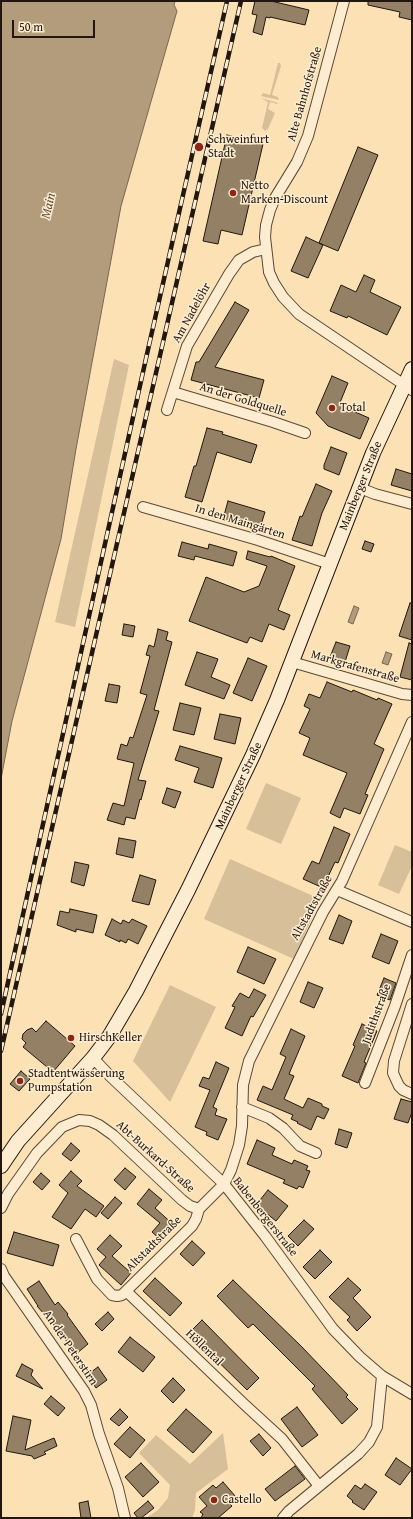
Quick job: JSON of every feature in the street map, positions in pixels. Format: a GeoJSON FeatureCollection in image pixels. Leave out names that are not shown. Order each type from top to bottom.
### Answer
{"type":"FeatureCollection","features":[{"type":"Feature","properties":{"kind":"main road","name":"Mainberger Straße"},"geometry":{"type":"LineString","coordinates":[[1,1166],[18,1142],[93,1058],[109,1037],[127,1007],[188,890],[254,755],[292,662],[373,453],[408,387],[412,369]]}},
{"type":"Feature","properties":{"kind":"street","name":"Alte Bahnhofstraße"},"geometry":{"type":"LineString","coordinates":[[344,1],[306,142],[297,162],[275,198],[270,210],[266,225],[266,249],[269,272],[274,283],[283,296],[299,314],[408,387]]}},
{"type":"Feature","properties":{"kind":"street","name":"Am Nadelöhr"},"geometry":{"type":"LineString","coordinates":[[167,410],[187,346],[229,274],[239,260],[254,252],[266,249]]}},
{"type":"Feature","properties":{"kind":"street","name":"An der Goldquelle"},"geometry":{"type":"LineString","coordinates":[[173,392],[305,433]]}},
{"type":"Feature","properties":{"kind":"street"},"geometry":{"type":"LineString","coordinates":[[360,488],[375,494],[412,504]]}},
{"type":"Feature","properties":{"kind":"street","name":"In den Maingärten"},"geometry":{"type":"LineString","coordinates":[[143,507],[258,540],[330,564]]}},
{"type":"Feature","properties":{"kind":"street","name":"Markgrafenstraße"},"geometry":{"type":"LineString","coordinates":[[292,662],[402,694],[412,694]]}},
{"type":"Feature","properties":{"kind":"street","name":"Altstadtstraße"},"geometry":{"type":"LineString","coordinates":[[126,1290],[192,1226],[200,1210],[224,1184],[231,1170],[239,1144],[244,1079],[249,1061],[323,912],[337,890],[412,722]]}},
{"type":"Feature","properties":{"kind":"street"},"geometry":{"type":"LineString","coordinates":[[337,890],[412,922]]}},
{"type":"Feature","properties":{"kind":"street","name":"Judithstraße"},"geometry":{"type":"LineString","coordinates":[[365,1083],[395,1006],[412,955]]}},
{"type":"Feature","properties":{"kind":"street"},"geometry":{"type":"LineString","coordinates":[[412,1004],[394,1061],[393,1073],[399,1086],[403,1090],[412,1094]]}},
{"type":"Feature","properties":{"kind":"street","name":"Babenbergerstraße"},"geometry":{"type":"LineString","coordinates":[[93,1058],[224,1184],[266,1236],[333,1329],[360,1357],[382,1376],[412,1394]]}},
{"type":"Feature","properties":{"kind":"street"},"geometry":{"type":"LineString","coordinates":[[242,1107],[269,1118],[283,1128],[300,1146],[316,1152]]}},
{"type":"Feature","properties":{"kind":"street","name":"Abt-Burkard-Straße"},"geometry":{"type":"LineString","coordinates":[[1,1208],[24,1169],[51,1137],[62,1127],[79,1120],[90,1121],[99,1125],[182,1200],[190,1206],[200,1210]]}},
{"type":"Feature","properties":{"kind":"street"},"geometry":{"type":"LineString","coordinates":[[76,1239],[86,1256],[93,1273],[102,1285],[112,1295],[122,1295],[126,1290]]}},
{"type":"Feature","properties":{"kind":"street","name":"An der Peterstirn"},"geometry":{"type":"LineString","coordinates":[[1,1269],[4,1276],[84,1391],[91,1405],[99,1434],[118,1488],[125,1518]]}},
{"type":"Feature","properties":{"kind":"street","name":"Höllental"},"geometry":{"type":"LineString","coordinates":[[126,1290],[282,1439],[319,1486]]}},
{"type":"Feature","properties":{"kind":"street"},"geometry":{"type":"LineString","coordinates":[[283,1518],[289,1511],[358,1454],[369,1442],[377,1427],[382,1376]]}},
{"type":"Feature","properties":{"kind":"shaded area"},"geometry":{"type":"Polygon","coordinates":[[[278,63],[280,63],[281,66],[272,95],[278,97],[279,100],[261,96],[263,93],[270,95],[278,63]]]}},
{"type":"Feature","properties":{"kind":"shaded area"},"geometry":{"type":"Polygon","coordinates":[[[261,98],[278,103],[270,102],[268,109],[275,113],[268,129],[265,131],[262,128],[268,102],[261,98]]]}},
{"type":"Feature","properties":{"kind":"shaded area"},"geometry":{"type":"Polygon","coordinates":[[[114,359],[129,365],[75,627],[55,622],[114,359]]]}},
{"type":"Feature","properties":{"kind":"shaded area"},"geometry":{"type":"Polygon","coordinates":[[[266,783],[301,798],[281,844],[246,829],[266,783]]]}},
{"type":"Feature","properties":{"kind":"shaded area"},"geometry":{"type":"Polygon","coordinates":[[[395,845],[412,852],[412,866],[399,894],[378,885],[395,845]]]}},
{"type":"Feature","properties":{"kind":"shaded area"},"geometry":{"type":"Polygon","coordinates":[[[230,859],[320,899],[294,959],[204,919],[230,859]]]}},
{"type":"Feature","properties":{"kind":"shaded area"},"geometry":{"type":"Polygon","coordinates":[[[170,985],[216,1007],[170,1102],[133,1061],[170,985]]]}},
{"type":"Feature","properties":{"kind":"shaded area"},"geometry":{"type":"Polygon","coordinates":[[[223,1433],[228,1469],[196,1493],[195,1510],[192,1518],[146,1518],[158,1510],[168,1498],[170,1485],[139,1453],[156,1435],[190,1464],[223,1433]]]}},
{"type":"Feature","properties":{"kind":"water","name":"Main"},"geometry":{"type":"Polygon","coordinates":[[[1,1],[175,1],[174,5],[177,11],[121,206],[61,539],[12,721],[1,779],[1,1]]]}},
{"type":"Feature","properties":{"kind":"water"},"geometry":{"type":"Polygon","coordinates":[[[354,606],[359,608],[353,624],[348,622],[354,606]]]}},
{"type":"Feature","properties":{"kind":"water"},"geometry":{"type":"Polygon","coordinates":[[[386,652],[392,654],[388,665],[382,663],[386,652]]]}},
{"type":"Feature","properties":{"kind":"building"},"geometry":{"type":"Polygon","coordinates":[[[255,1],[271,1],[309,10],[305,25],[266,17],[262,35],[253,32],[257,15],[252,14],[255,1]]]}},
{"type":"Feature","properties":{"kind":"building"},"geometry":{"type":"Polygon","coordinates":[[[368,1],[412,1],[412,20],[399,17],[400,12],[368,5],[368,1]]]}},
{"type":"Feature","properties":{"kind":"building","name":"Netto Marken-Discount"},"geometry":{"type":"Polygon","coordinates":[[[227,135],[263,144],[242,235],[221,230],[218,244],[203,241],[227,135]]]}},
{"type":"Feature","properties":{"kind":"building"},"geometry":{"type":"Polygon","coordinates":[[[358,147],[378,155],[338,251],[319,243],[358,147]]]}},
{"type":"Feature","properties":{"kind":"building"},"geometry":{"type":"Polygon","coordinates":[[[306,237],[323,245],[308,278],[291,271],[306,237]]]}},
{"type":"Feature","properties":{"kind":"building"},"geometry":{"type":"Polygon","coordinates":[[[364,275],[375,280],[370,292],[401,307],[387,335],[348,316],[347,318],[330,311],[341,285],[356,292],[364,275]]]}},
{"type":"Feature","properties":{"kind":"building"},"geometry":{"type":"Polygon","coordinates":[[[235,302],[249,310],[215,367],[264,380],[259,398],[191,380],[196,362],[199,362],[235,302]]]}},
{"type":"Feature","properties":{"kind":"building","name":"Total"},"geometry":{"type":"Polygon","coordinates":[[[332,376],[348,383],[339,405],[369,418],[360,439],[328,426],[316,413],[332,376]]]}},
{"type":"Feature","properties":{"kind":"building"},"geometry":{"type":"Polygon","coordinates":[[[207,428],[223,432],[222,434],[257,445],[251,463],[217,452],[202,502],[185,497],[207,428]]]}},
{"type":"Feature","properties":{"kind":"building"},"geometry":{"type":"Polygon","coordinates":[[[331,447],[347,453],[339,475],[324,469],[324,465],[331,447]]]}},
{"type":"Feature","properties":{"kind":"building"},"geometry":{"type":"Polygon","coordinates":[[[396,469],[412,474],[412,491],[391,485],[396,469]]]}},
{"type":"Feature","properties":{"kind":"building"},"geometry":{"type":"Polygon","coordinates":[[[316,484],[332,491],[322,513],[312,546],[292,540],[300,516],[302,517],[316,484]]]}},
{"type":"Feature","properties":{"kind":"building"},"geometry":{"type":"Polygon","coordinates":[[[228,501],[265,512],[259,531],[245,527],[245,525],[223,519],[228,501]]]}},
{"type":"Feature","properties":{"kind":"building"},"geometry":{"type":"Polygon","coordinates":[[[365,541],[374,544],[371,552],[362,549],[365,541]]]}},
{"type":"Feature","properties":{"kind":"building"},"geometry":{"type":"Polygon","coordinates":[[[182,542],[208,549],[209,544],[237,552],[233,566],[195,556],[194,560],[178,556],[182,542]]]}},
{"type":"Feature","properties":{"kind":"building"},"geometry":{"type":"Polygon","coordinates":[[[248,551],[271,556],[295,566],[278,610],[290,615],[284,630],[269,624],[262,642],[250,637],[247,643],[189,621],[206,577],[244,592],[259,586],[267,566],[246,559],[248,551]]]}},
{"type":"Feature","properties":{"kind":"building"},"geometry":{"type":"Polygon","coordinates":[[[410,603],[412,603],[412,640],[399,636],[410,603]]]}},
{"type":"Feature","properties":{"kind":"building"},"geometry":{"type":"Polygon","coordinates":[[[124,624],[135,626],[133,637],[122,635],[124,624]]]}},
{"type":"Feature","properties":{"kind":"building"},"geometry":{"type":"Polygon","coordinates":[[[158,629],[168,632],[166,640],[172,642],[154,710],[159,711],[138,780],[146,781],[135,819],[126,817],[124,825],[107,820],[113,803],[124,806],[134,763],[117,759],[121,744],[127,746],[130,737],[133,738],[147,695],[140,693],[150,656],[146,655],[149,645],[154,647],[158,629]]]}},
{"type":"Feature","properties":{"kind":"building"},"geometry":{"type":"Polygon","coordinates":[[[336,642],[350,646],[345,662],[330,657],[336,642]]]}},
{"type":"Feature","properties":{"kind":"building"},"geometry":{"type":"Polygon","coordinates":[[[409,643],[412,644],[412,680],[400,677],[409,643]]]}},
{"type":"Feature","properties":{"kind":"building"},"geometry":{"type":"Polygon","coordinates":[[[197,652],[218,659],[211,677],[230,685],[224,699],[185,685],[197,652]]]}},
{"type":"Feature","properties":{"kind":"building"},"geometry":{"type":"Polygon","coordinates":[[[248,658],[267,666],[252,701],[233,693],[248,658]]]}},
{"type":"Feature","properties":{"kind":"building"},"geometry":{"type":"Polygon","coordinates":[[[327,682],[352,692],[353,690],[377,700],[378,698],[392,704],[374,744],[384,749],[365,794],[368,795],[360,814],[344,808],[340,818],[330,813],[347,773],[303,755],[310,738],[299,733],[310,709],[304,706],[309,694],[320,698],[327,682]]]}},
{"type":"Feature","properties":{"kind":"building"},"geometry":{"type":"Polygon","coordinates":[[[109,684],[120,686],[117,703],[105,701],[109,684]]]}},
{"type":"Feature","properties":{"kind":"building"},"geometry":{"type":"Polygon","coordinates":[[[180,703],[201,708],[194,735],[173,730],[180,703]]]}},
{"type":"Feature","properties":{"kind":"building"},"geometry":{"type":"Polygon","coordinates":[[[220,714],[241,718],[235,744],[214,739],[220,714]]]}},
{"type":"Feature","properties":{"kind":"building"},"geometry":{"type":"Polygon","coordinates":[[[180,746],[222,758],[213,788],[194,782],[199,768],[175,760],[180,746]]]}},
{"type":"Feature","properties":{"kind":"building"},"geometry":{"type":"Polygon","coordinates":[[[167,788],[181,792],[175,808],[162,803],[167,788]]]}},
{"type":"Feature","properties":{"kind":"building"},"geometry":{"type":"Polygon","coordinates":[[[334,827],[350,834],[338,863],[335,862],[325,883],[324,882],[321,887],[303,879],[312,861],[319,864],[334,827]]]}},
{"type":"Feature","properties":{"kind":"building"},"geometry":{"type":"Polygon","coordinates":[[[119,838],[136,841],[133,858],[116,854],[119,838]]]}},
{"type":"Feature","properties":{"kind":"building"},"geometry":{"type":"Polygon","coordinates":[[[75,862],[89,865],[84,886],[71,882],[75,862]]]}},
{"type":"Feature","properties":{"kind":"building"},"geometry":{"type":"Polygon","coordinates":[[[140,875],[156,880],[149,905],[132,901],[140,875]]]}},
{"type":"Feature","properties":{"kind":"building"},"geometry":{"type":"Polygon","coordinates":[[[70,909],[97,915],[93,933],[76,929],[76,932],[57,925],[60,911],[69,913],[70,909]]]}},
{"type":"Feature","properties":{"kind":"building"},"geometry":{"type":"Polygon","coordinates":[[[339,915],[352,921],[343,944],[329,939],[339,915]]]}},
{"type":"Feature","properties":{"kind":"building"},"geometry":{"type":"Polygon","coordinates":[[[112,919],[121,924],[123,920],[129,923],[132,919],[147,926],[138,944],[128,939],[126,943],[120,940],[120,942],[105,935],[112,919]]]}},
{"type":"Feature","properties":{"kind":"building"},"geometry":{"type":"Polygon","coordinates":[[[381,934],[398,941],[389,964],[372,957],[381,934]]]}},
{"type":"Feature","properties":{"kind":"building"},"geometry":{"type":"Polygon","coordinates":[[[248,947],[276,959],[264,984],[237,972],[248,947]]]}},
{"type":"Feature","properties":{"kind":"building"},"geometry":{"type":"Polygon","coordinates":[[[384,978],[396,983],[390,1000],[377,995],[384,978]]]}},
{"type":"Feature","properties":{"kind":"building"},"geometry":{"type":"Polygon","coordinates":[[[308,982],[323,988],[314,1008],[300,1002],[308,982]]]}},
{"type":"Feature","properties":{"kind":"building"},"geometry":{"type":"Polygon","coordinates":[[[254,989],[266,995],[253,1017],[251,1016],[242,1036],[225,1028],[235,1007],[232,1006],[240,993],[249,998],[254,989]]]}},
{"type":"Feature","properties":{"kind":"building"},"geometry":{"type":"Polygon","coordinates":[[[46,1021],[75,1046],[53,1072],[23,1047],[26,1043],[22,1039],[23,1034],[32,1028],[36,1032],[46,1021]]]}},
{"type":"Feature","properties":{"kind":"building"},"geometry":{"type":"Polygon","coordinates":[[[362,1024],[377,1031],[364,1062],[366,1063],[358,1083],[342,1076],[355,1046],[353,1045],[362,1024]]]}},
{"type":"Feature","properties":{"kind":"building"},"geometry":{"type":"Polygon","coordinates":[[[291,1029],[305,1036],[289,1074],[294,1076],[284,1099],[303,1108],[308,1098],[329,1109],[324,1119],[317,1116],[311,1130],[291,1119],[293,1115],[257,1100],[263,1086],[272,1090],[286,1057],[280,1054],[291,1029]]]}},
{"type":"Feature","properties":{"kind":"building"},"geometry":{"type":"Polygon","coordinates":[[[216,1062],[229,1068],[213,1107],[217,1109],[215,1115],[227,1119],[218,1140],[206,1135],[207,1132],[195,1127],[210,1090],[199,1086],[203,1077],[209,1079],[216,1062]]]}},
{"type":"Feature","properties":{"kind":"building","name":"Stadtentwässerung Pumpstation"},"geometry":{"type":"Polygon","coordinates":[[[21,1071],[30,1079],[19,1091],[10,1084],[21,1071]]]}},
{"type":"Feature","properties":{"kind":"building"},"geometry":{"type":"Polygon","coordinates":[[[401,1099],[412,1102],[412,1112],[408,1123],[394,1119],[401,1099]]]}},
{"type":"Feature","properties":{"kind":"building"},"geometry":{"type":"Polygon","coordinates":[[[339,1129],[352,1133],[347,1148],[335,1144],[339,1129]]]}},
{"type":"Feature","properties":{"kind":"building"},"geometry":{"type":"Polygon","coordinates":[[[257,1140],[275,1148],[272,1155],[292,1164],[294,1160],[308,1166],[306,1170],[310,1171],[303,1188],[299,1186],[297,1189],[283,1183],[285,1180],[247,1164],[257,1140]]]}},
{"type":"Feature","properties":{"kind":"building"},"geometry":{"type":"Polygon","coordinates":[[[71,1143],[80,1151],[71,1161],[62,1154],[71,1143]]]}},
{"type":"Feature","properties":{"kind":"building"},"geometry":{"type":"Polygon","coordinates":[[[125,1168],[136,1177],[125,1190],[114,1180],[125,1168]]]}},
{"type":"Feature","properties":{"kind":"building"},"geometry":{"type":"Polygon","coordinates":[[[71,1171],[82,1181],[77,1186],[104,1206],[96,1217],[85,1209],[71,1229],[52,1217],[68,1193],[59,1185],[71,1171]]]}},
{"type":"Feature","properties":{"kind":"building"},"geometry":{"type":"Polygon","coordinates":[[[41,1173],[50,1181],[42,1190],[33,1182],[41,1173]]]}},
{"type":"Feature","properties":{"kind":"building"},"geometry":{"type":"Polygon","coordinates":[[[149,1189],[162,1200],[155,1208],[176,1227],[162,1241],[152,1232],[160,1223],[137,1204],[149,1189]]]}},
{"type":"Feature","properties":{"kind":"building"},"geometry":{"type":"Polygon","coordinates":[[[268,1190],[288,1206],[276,1221],[256,1205],[268,1190]]]}},
{"type":"Feature","properties":{"kind":"building"},"geometry":{"type":"Polygon","coordinates":[[[115,1197],[122,1203],[108,1219],[101,1213],[115,1197]]]}},
{"type":"Feature","properties":{"kind":"building"},"geometry":{"type":"Polygon","coordinates":[[[304,1220],[314,1229],[298,1246],[288,1236],[304,1220]]]}},
{"type":"Feature","properties":{"kind":"building"},"geometry":{"type":"Polygon","coordinates":[[[14,1232],[59,1245],[53,1266],[7,1253],[14,1232]]]}},
{"type":"Feature","properties":{"kind":"building"},"geometry":{"type":"Polygon","coordinates":[[[110,1235],[122,1246],[112,1256],[131,1273],[121,1285],[99,1265],[106,1257],[97,1249],[110,1235]]]}},
{"type":"Feature","properties":{"kind":"building"},"geometry":{"type":"Polygon","coordinates":[[[192,1241],[205,1253],[193,1266],[180,1254],[192,1241]]]}},
{"type":"Feature","properties":{"kind":"building"},"geometry":{"type":"Polygon","coordinates":[[[320,1250],[332,1262],[315,1279],[303,1267],[320,1250]]]}},
{"type":"Feature","properties":{"kind":"building"},"geometry":{"type":"Polygon","coordinates":[[[155,1278],[182,1303],[170,1316],[143,1291],[155,1278]]]}},
{"type":"Feature","properties":{"kind":"building"},"geometry":{"type":"Polygon","coordinates":[[[348,1278],[361,1290],[353,1298],[371,1317],[357,1331],[347,1320],[350,1317],[329,1297],[348,1278]]]}},
{"type":"Feature","properties":{"kind":"building"},"geometry":{"type":"Polygon","coordinates":[[[233,1280],[301,1346],[348,1395],[346,1397],[358,1409],[342,1424],[312,1389],[315,1386],[253,1324],[248,1328],[217,1296],[233,1280]]]}},
{"type":"Feature","properties":{"kind":"building"},"geometry":{"type":"Polygon","coordinates":[[[39,1281],[55,1305],[58,1302],[68,1314],[67,1315],[88,1344],[76,1354],[37,1306],[27,1289],[39,1281]]]}},
{"type":"Feature","properties":{"kind":"building"},"geometry":{"type":"Polygon","coordinates":[[[108,1312],[114,1319],[102,1331],[95,1324],[108,1312]]]}},
{"type":"Feature","properties":{"kind":"building"},"geometry":{"type":"Polygon","coordinates":[[[202,1320],[259,1378],[247,1390],[189,1333],[202,1320]]]}},
{"type":"Feature","properties":{"kind":"building"},"geometry":{"type":"Polygon","coordinates":[[[130,1337],[155,1357],[143,1372],[118,1352],[130,1337]]]}},
{"type":"Feature","properties":{"kind":"building"},"geometry":{"type":"Polygon","coordinates":[[[22,1364],[33,1370],[31,1375],[43,1389],[16,1376],[22,1364]]]}},
{"type":"Feature","properties":{"kind":"building"},"geometry":{"type":"Polygon","coordinates":[[[98,1367],[107,1380],[96,1388],[87,1375],[98,1367]]]}},
{"type":"Feature","properties":{"kind":"building"},"geometry":{"type":"Polygon","coordinates":[[[173,1378],[185,1390],[173,1403],[161,1391],[173,1378]]]}},
{"type":"Feature","properties":{"kind":"building"},"geometry":{"type":"Polygon","coordinates":[[[51,1396],[65,1408],[58,1416],[44,1404],[51,1396]]]}},
{"type":"Feature","properties":{"kind":"building"},"geometry":{"type":"Polygon","coordinates":[[[297,1407],[318,1435],[302,1447],[281,1419],[297,1407]]]}},
{"type":"Feature","properties":{"kind":"building"},"geometry":{"type":"Polygon","coordinates":[[[120,1409],[128,1417],[119,1426],[110,1419],[120,1409]]]}},
{"type":"Feature","properties":{"kind":"building"},"geometry":{"type":"Polygon","coordinates":[[[186,1409],[212,1432],[193,1453],[167,1430],[186,1409]]]}},
{"type":"Feature","properties":{"kind":"building"},"geometry":{"type":"Polygon","coordinates":[[[13,1416],[31,1420],[25,1450],[54,1438],[57,1446],[44,1452],[46,1454],[34,1459],[32,1456],[6,1451],[13,1416]]]}},
{"type":"Feature","properties":{"kind":"building"},"geometry":{"type":"Polygon","coordinates":[[[130,1427],[145,1440],[130,1458],[114,1444],[130,1427]]]}},
{"type":"Feature","properties":{"kind":"building"},"geometry":{"type":"Polygon","coordinates":[[[259,1434],[271,1448],[263,1456],[250,1441],[259,1434]]]}},
{"type":"Feature","properties":{"kind":"building"},"geometry":{"type":"Polygon","coordinates":[[[396,1458],[412,1469],[400,1485],[385,1475],[396,1458]]]}},
{"type":"Feature","properties":{"kind":"building"},"geometry":{"type":"Polygon","coordinates":[[[141,1463],[159,1482],[143,1497],[125,1477],[141,1463]]]}},
{"type":"Feature","properties":{"kind":"building"},"geometry":{"type":"Polygon","coordinates":[[[295,1466],[305,1479],[275,1501],[265,1489],[295,1466]]]}},
{"type":"Feature","properties":{"kind":"building","name":"Castello"},"geometry":{"type":"Polygon","coordinates":[[[223,1482],[236,1497],[229,1503],[232,1506],[218,1518],[201,1518],[203,1514],[200,1512],[207,1506],[199,1497],[213,1485],[216,1488],[223,1482]]]}},
{"type":"Feature","properties":{"kind":"building"},"geometry":{"type":"Polygon","coordinates":[[[365,1484],[377,1492],[364,1510],[352,1502],[353,1501],[347,1496],[355,1485],[361,1489],[365,1484]]]}},
{"type":"Feature","properties":{"kind":"building"},"geometry":{"type":"Polygon","coordinates":[[[88,1501],[91,1518],[81,1518],[79,1503],[88,1501]]]}},
{"type":"Feature","properties":{"kind":"building"},"geometry":{"type":"Polygon","coordinates":[[[148,1501],[154,1508],[141,1518],[138,1518],[134,1513],[148,1501]]]}},
{"type":"Feature","properties":{"kind":"railway"},"geometry":{"type":"LineString","coordinates":[[1,1014],[147,354],[227,1]]}},
{"type":"Feature","properties":{"kind":"railway"},"geometry":{"type":"LineString","coordinates":[[1,1051],[241,1]]}},
{"type":"Feature","properties":{"kind":"place","name":"Schweinfurt Stadt"},"geometry":{"type":"Point","coordinates":[199,147]}},
{"type":"Feature","properties":{"kind":"place","name":"Netto Marken-Discount"},"geometry":{"type":"Point","coordinates":[233,193]}},
{"type":"Feature","properties":{"kind":"place","name":"Total"},"geometry":{"type":"Point","coordinates":[332,408]}},
{"type":"Feature","properties":{"kind":"place","name":"HirschKeller"},"geometry":{"type":"Point","coordinates":[71,1038]}},
{"type":"Feature","properties":{"kind":"place","name":"Stadtentwässerung Pumpstation"},"geometry":{"type":"Point","coordinates":[20,1081]}},
{"type":"Feature","properties":{"kind":"place","name":"Castello"},"geometry":{"type":"Point","coordinates":[214,1500]}}]}
